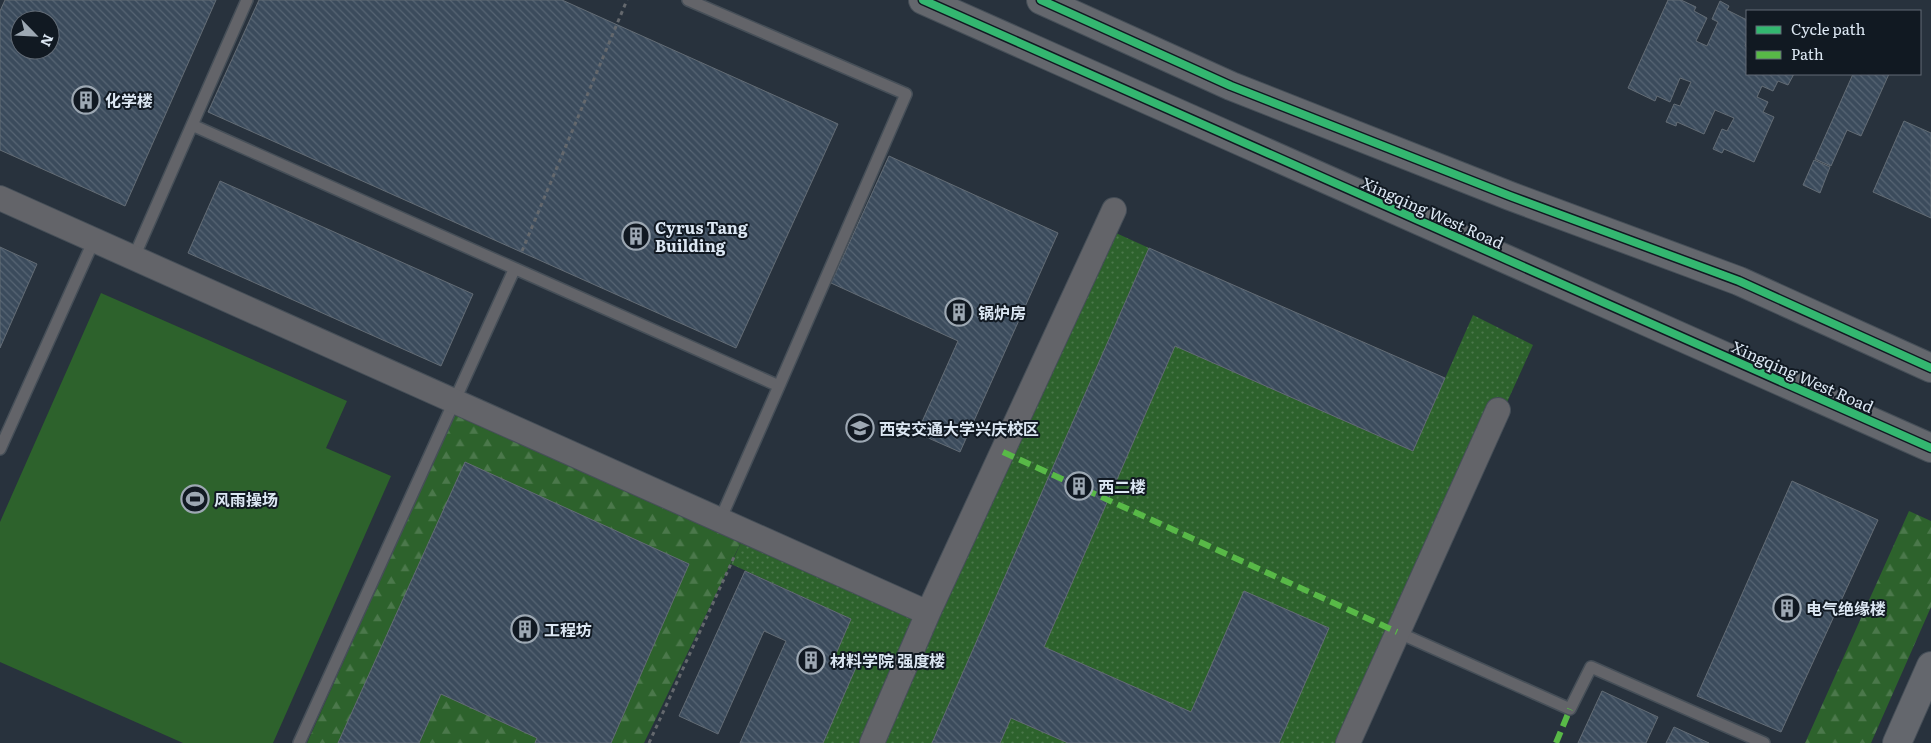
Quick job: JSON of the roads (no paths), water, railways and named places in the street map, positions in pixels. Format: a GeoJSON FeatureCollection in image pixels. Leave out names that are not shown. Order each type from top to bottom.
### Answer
{"type":"FeatureCollection","features":[{"type":"Feature","properties":{"kind":"main road","name":"Xingqing West Road"},"geometry":{"type":"LineString","coordinates":[[923,0],[1931,448]]}},
{"type":"Feature","properties":{"kind":"main road"},"geometry":{"type":"LineString","coordinates":[[1041,0],[1249,93],[1510,196],[1739,281],[1931,368]]}},
{"type":"Feature","properties":{"kind":"main road"},"geometry":{"type":"LineString","coordinates":[[1897,743],[1931,666]]}},
{"type":"Feature","properties":{"kind":"street"},"geometry":{"type":"LineString","coordinates":[[0,198],[928,613]]}},
{"type":"Feature","properties":{"kind":"street"},"geometry":{"type":"LineString","coordinates":[[872,743],[928,613],[1114,210]]}},
{"type":"Feature","properties":{"kind":"street"},"geometry":{"type":"LineString","coordinates":[[1348,743],[1498,410]]}},
{"type":"Feature","properties":{"kind":"lane"},"geometry":{"type":"LineString","coordinates":[[134,257],[247,0]]}},
{"type":"Feature","properties":{"kind":"lane"},"geometry":{"type":"LineString","coordinates":[[688,0],[906,94],[720,520]]}},
{"type":"Feature","properties":{"kind":"lane"},"geometry":{"type":"LineString","coordinates":[[192,125],[514,270],[779,386]]}},
{"type":"Feature","properties":{"kind":"lane"},"geometry":{"type":"LineString","coordinates":[[0,449],[94,240]]}},
{"type":"Feature","properties":{"kind":"lane"},"geometry":{"type":"LineString","coordinates":[[299,743],[514,270]]}},
{"type":"Feature","properties":{"kind":"lane"},"geometry":{"type":"LineString","coordinates":[[1397,632],[1570,709],[1591,667],[1764,743]]}},
{"type":"Feature","properties":{"kind":"place","name":"化学楼"},"geometry":{"type":"Point","coordinates":[86,100]}},
{"type":"Feature","properties":{"kind":"place","name":"Cyrus Tang Building"},"geometry":{"type":"Point","coordinates":[636,236]}},
{"type":"Feature","properties":{"kind":"place","name":"锅炉房"},"geometry":{"type":"Point","coordinates":[959,312]}},
{"type":"Feature","properties":{"kind":"place","name":"西安交通大学兴庆校区"},"geometry":{"type":"Point","coordinates":[860,428]}},
{"type":"Feature","properties":{"kind":"place","name":"西二楼"},"geometry":{"type":"Point","coordinates":[1079,486]}},
{"type":"Feature","properties":{"kind":"place","name":"风雨操场"},"geometry":{"type":"Point","coordinates":[195,499]}},
{"type":"Feature","properties":{"kind":"place","name":"电气绝缘楼"},"geometry":{"type":"Point","coordinates":[1787,608]}},
{"type":"Feature","properties":{"kind":"place","name":"工程坊"},"geometry":{"type":"Point","coordinates":[525,629]}},
{"type":"Feature","properties":{"kind":"place","name":"材料学院 强度楼"},"geometry":{"type":"Point","coordinates":[811,660]}}]}
